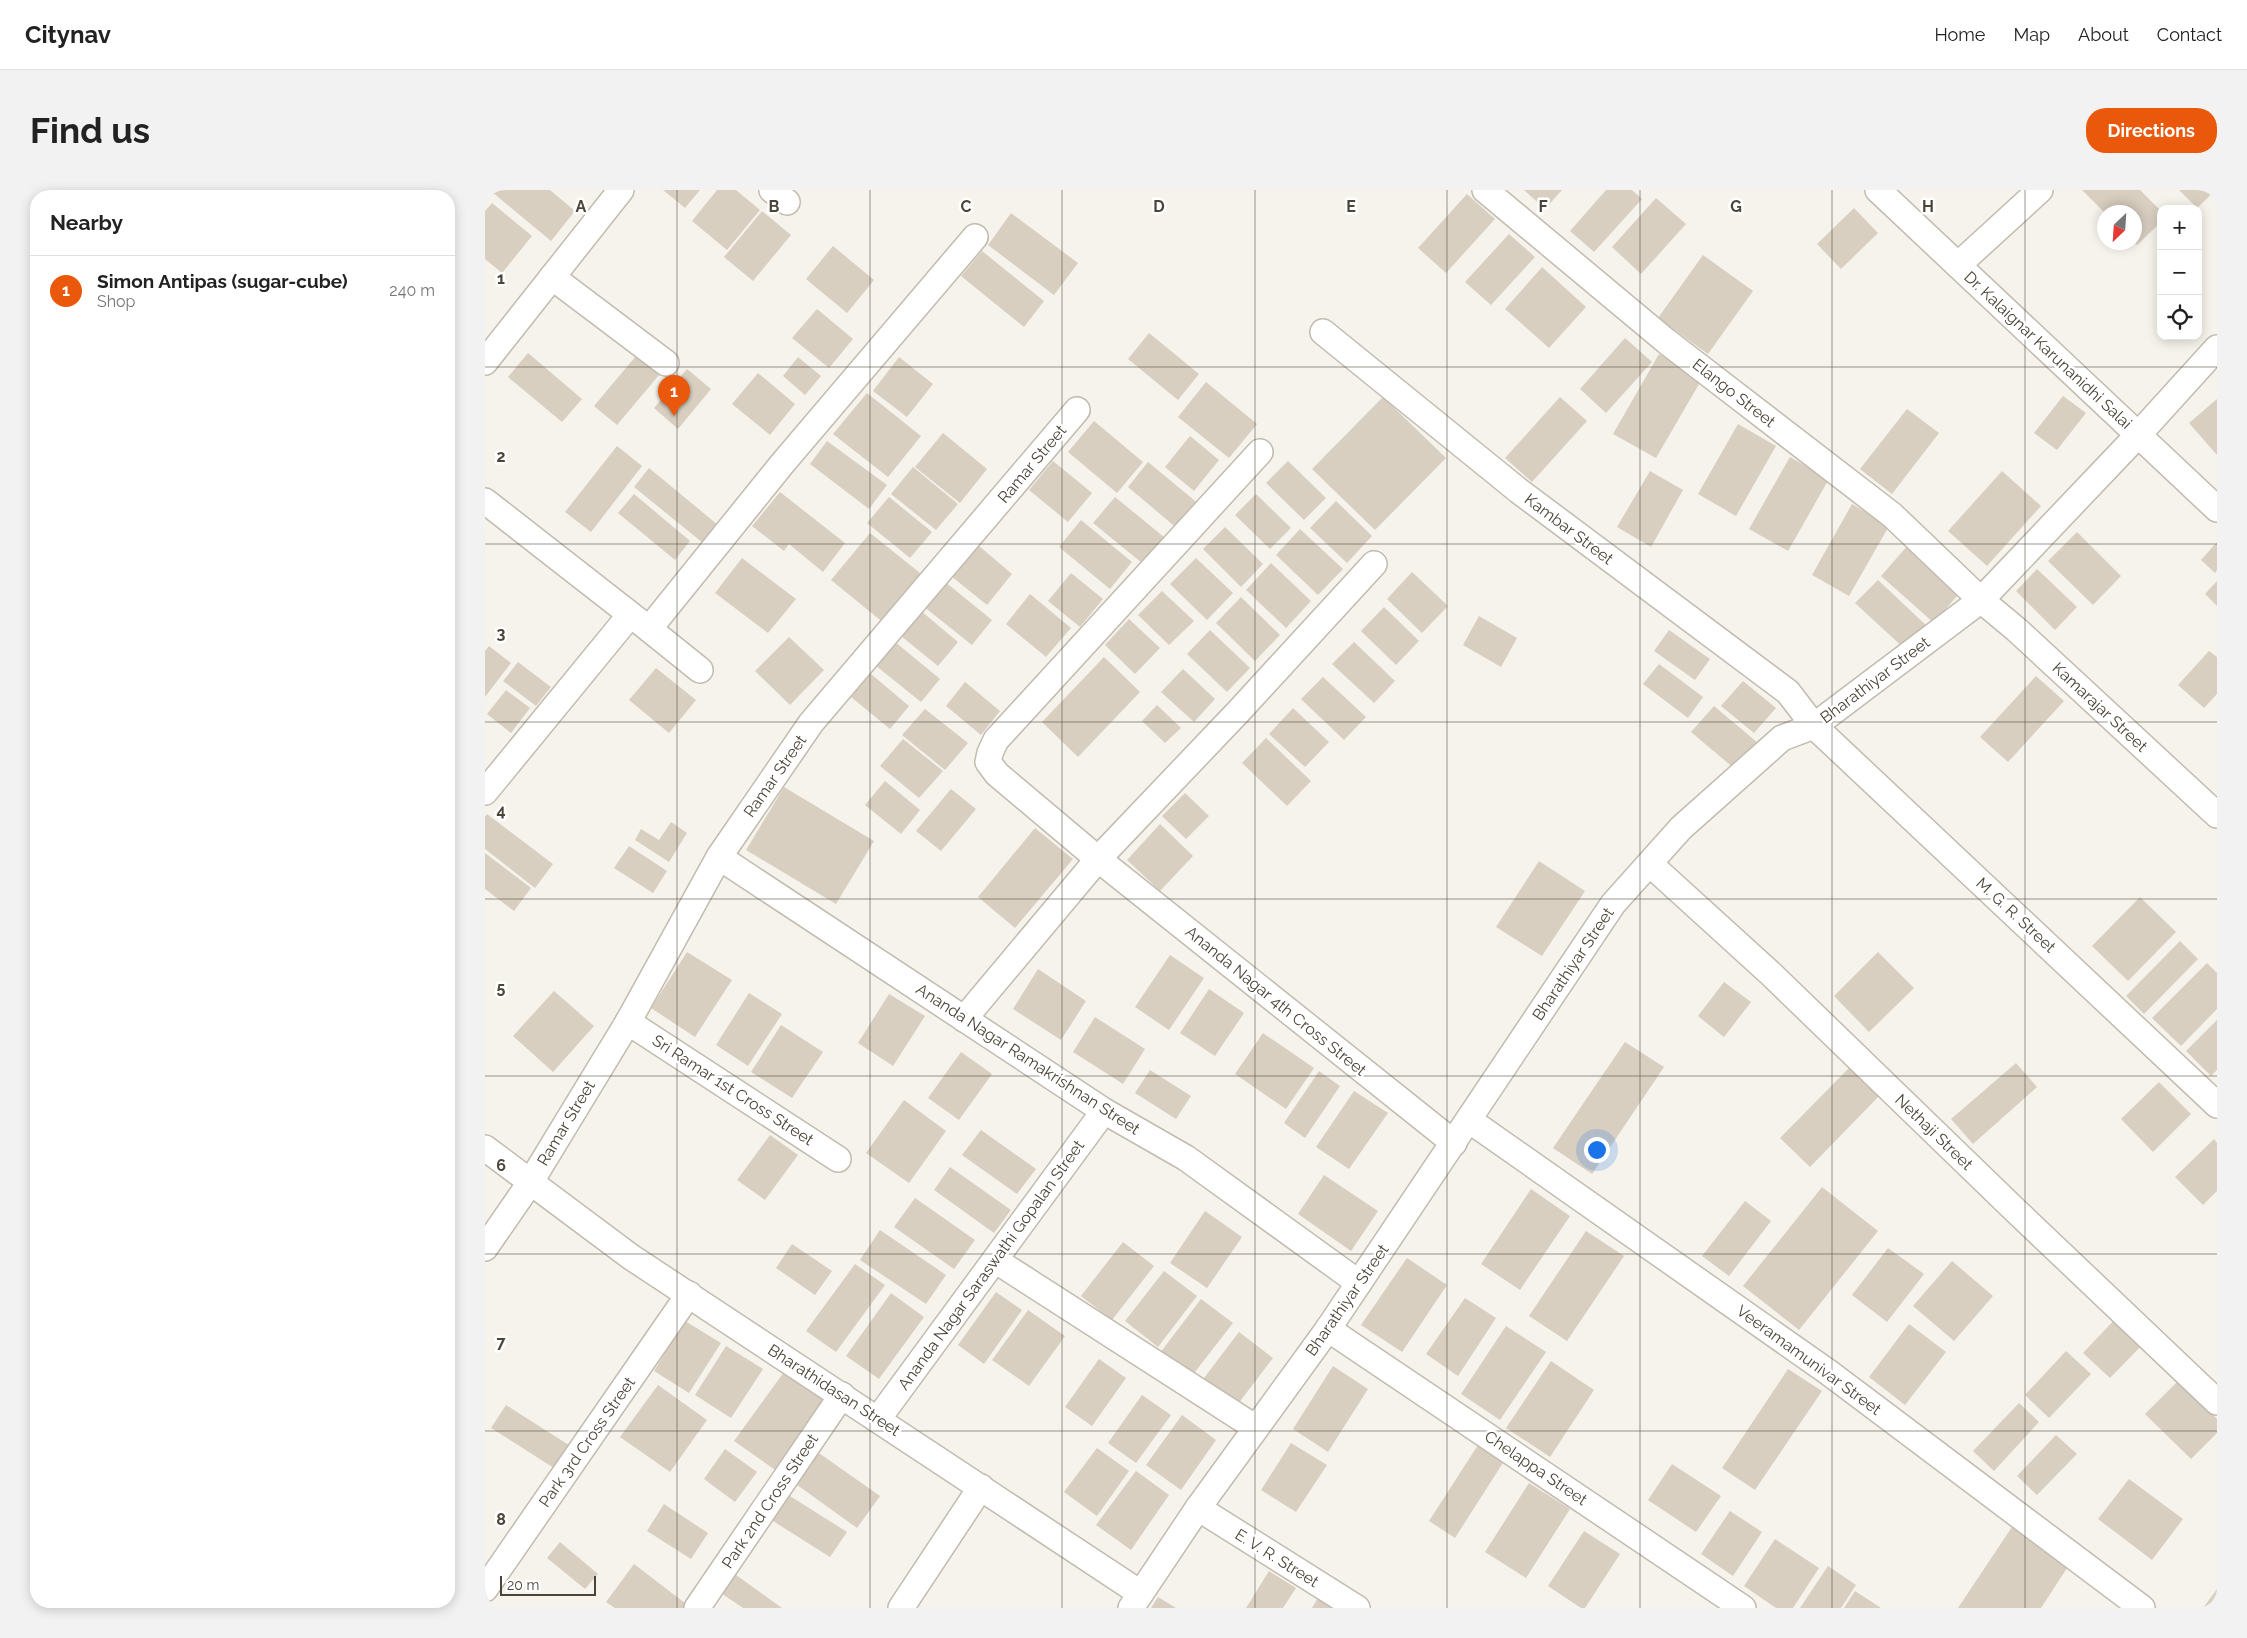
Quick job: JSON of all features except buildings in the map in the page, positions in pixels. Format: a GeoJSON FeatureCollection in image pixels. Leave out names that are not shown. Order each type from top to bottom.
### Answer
{"type":"FeatureCollection","features":[{"type":"Feature","properties":{"kind":"street"},"geometry":{"type":"LineString","coordinates":[[485,362],[621,190]]}},
{"type":"Feature","properties":{"kind":"street","name":"Elango Street"},"geometry":{"type":"LineString","coordinates":[[1485,190],[1666,341],[1892,515],[1981,600]]}},
{"type":"Feature","properties":{"kind":"street","name":"Dr. Kalaignar Karunanidhi Salai"},"geometry":{"type":"LineString","coordinates":[[1878,190],[2217,509]]}},
{"type":"Feature","properties":{"kind":"street"},"geometry":{"type":"LineString","coordinates":[[1958,265],[2040,190]]}},
{"type":"Feature","properties":{"kind":"street"},"geometry":{"type":"LineString","coordinates":[[490,777],[639,622],[782,464],[975,237]]}},
{"type":"Feature","properties":{"kind":"street"},"geometry":{"type":"LineString","coordinates":[[552,277],[666,363]]}},
{"type":"Feature","properties":{"kind":"street","name":"Kambar Street"},"geometry":{"type":"LineString","coordinates":[[1323,332],[1519,492],[1788,692],[1814,726]]}},
{"type":"Feature","properties":{"kind":"street","name":"Bharathiyar Street"},"geometry":{"type":"LineString","coordinates":[[1136,1601],[1198,1508],[1328,1329],[1613,904],[1681,828],[1782,738],[1814,726],[1981,600],[2138,435],[2217,348]]}},
{"type":"Feature","properties":{"kind":"street","name":"Ramar Street"},"geometry":{"type":"LineString","coordinates":[[485,1248],[530,1183],[628,1022],[719,856],[811,724],[1077,410]]}},
{"type":"Feature","properties":{"kind":"street","name":"Ananda Nagar 4th Cross Street"},"geometry":{"type":"LineString","coordinates":[[1259,452],[997,740],[990,753],[988,762],[997,774],[1098,859],[1454,1143]]}},
{"type":"Feature","properties":{"kind":"street"},"geometry":{"type":"LineString","coordinates":[[485,501],[700,670]]}},
{"type":"Feature","properties":{"kind":"street"},"geometry":{"type":"LineString","coordinates":[[964,1019],[1098,859],[1239,711],[1374,564]]}},
{"type":"Feature","properties":{"kind":"street","name":"Kamarajar Street"},"geometry":{"type":"LineString","coordinates":[[1981,600],[2017,630],[2217,815]]}},
{"type":"Feature","properties":{"kind":"street","name":"M. G. R. Street"},"geometry":{"type":"LineString","coordinates":[[1814,726],[2217,1105]]}},
{"type":"Feature","properties":{"kind":"street","name":"Ananda Nagar Ramakrishnan Street"},"geometry":{"type":"LineString","coordinates":[[719,856],[1103,1111],[1186,1158],[1359,1283]]}},
{"type":"Feature","properties":{"kind":"street","name":"Nethaji Street"},"geometry":{"type":"LineString","coordinates":[[1650,864],[1771,974],[2217,1402]]}},
{"type":"Feature","properties":{"kind":"street","name":"Sri Ramar 1st Cross Street"},"geometry":{"type":"LineString","coordinates":[[628,1022],[838,1159]]}},
{"type":"Feature","properties":{"kind":"street","name":"Ananda Nagar Saraswathi Gopalan Street"},"geometry":{"type":"LineString","coordinates":[[878,1419],[1103,1111]]}},
{"type":"Feature","properties":{"kind":"street","name":"Veeramamunivar Street"},"geometry":{"type":"LineString","coordinates":[[1469,1120],[1828,1372],[2142,1608]]}},
{"type":"Feature","properties":{"kind":"street","name":"Bharathidasan Street"},"geometry":{"type":"LineString","coordinates":[[485,1148],[631,1257],[981,1488],[1136,1601]]}},
{"type":"Feature","properties":{"kind":"street"},"geometry":{"type":"LineString","coordinates":[[995,1260],[1256,1428]]}},
{"type":"Feature","properties":{"kind":"street","name":"Park 3rd Cross Street"},"geometry":{"type":"LineString","coordinates":[[485,1589],[689,1294]]}},
{"type":"Feature","properties":{"kind":"street","name":"Chelappa Street"},"geometry":{"type":"LineString","coordinates":[[1328,1329],[1743,1608]]}},
{"type":"Feature","properties":{"kind":"street","name":"Park 2nd Cross Street"},"geometry":{"type":"LineString","coordinates":[[697,1608],[842,1395]]}},
{"type":"Feature","properties":{"kind":"street"},"geometry":{"type":"LineString","coordinates":[[901,1608],[981,1488]]}},
{"type":"Feature","properties":{"kind":"street","name":"E. V. R. Street"},"geometry":{"type":"LineString","coordinates":[[1198,1508],[1357,1608]]}},
{"type":"Feature","properties":{"kind":"place","name":"Simon Antipas (sugar-cube)"},"geometry":{"type":"Point","coordinates":[674,416]}}]}
